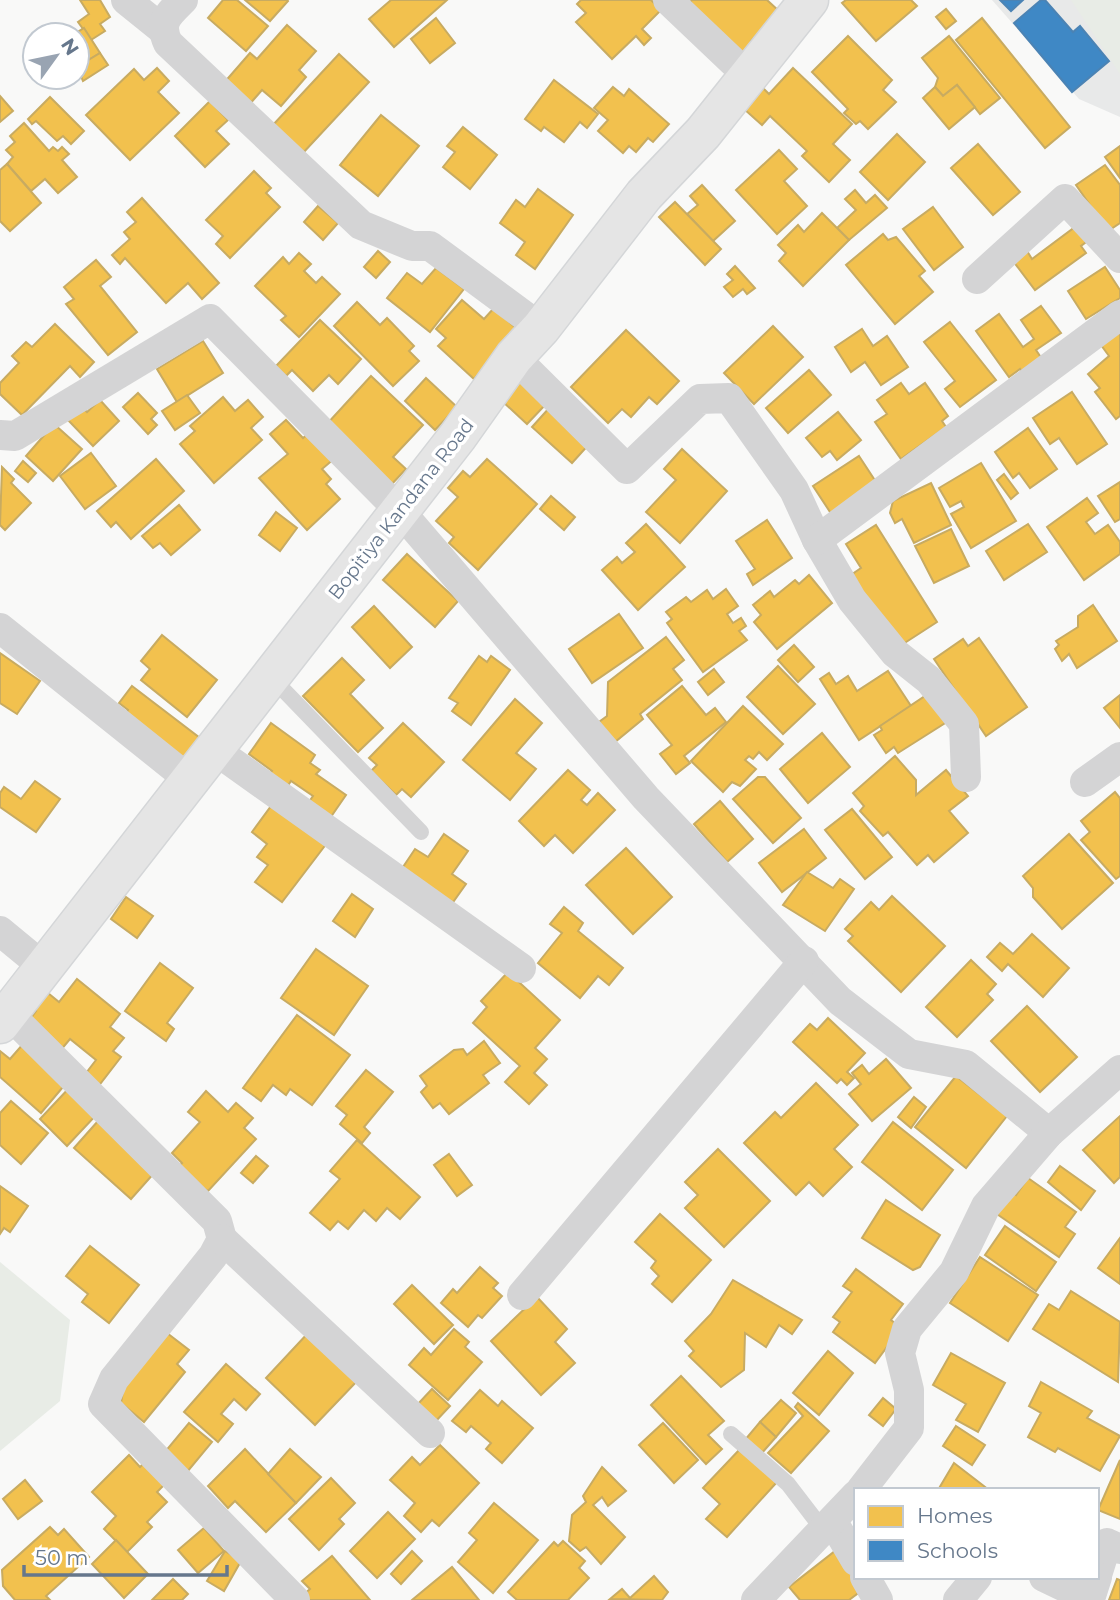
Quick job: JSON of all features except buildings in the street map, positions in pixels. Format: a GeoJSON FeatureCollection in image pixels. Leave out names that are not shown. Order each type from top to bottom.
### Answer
{"type":"FeatureCollection","features":[{"type":"Feature","properties":{"kind":"main road","name":"Bopitiya Kandana Road"},"geometry":{"type":"LineString","coordinates":[[5,1019],[400,511],[514,357],[541,328],[644,195],[703,132],[809,0]]}},
{"type":"Feature","properties":{"kind":"street"},"geometry":{"type":"LineString","coordinates":[[125,0],[162,29],[168,43],[361,225],[412,246],[430,246],[541,328]]}},
{"type":"Feature","properties":{"kind":"street"},"geometry":{"type":"LineString","coordinates":[[162,29],[164,20],[183,0]]}},
{"type":"Feature","properties":{"kind":"street"},"geometry":{"type":"LineString","coordinates":[[668,0],[748,76]]}},
{"type":"Feature","properties":{"kind":"street"},"geometry":{"type":"LineString","coordinates":[[977,279],[1065,199],[1116,245]]}},
{"type":"Feature","properties":{"kind":"street"},"geometry":{"type":"LineString","coordinates":[[817,540],[1120,315]]}},
{"type":"Feature","properties":{"kind":"street"},"geometry":{"type":"LineString","coordinates":[[0,435],[15,436],[210,319],[400,511],[646,798],[840,1001],[887,1040],[909,1054],[966,1066],[1049,1133]]}},
{"type":"Feature","properties":{"kind":"street"},"geometry":{"type":"LineString","coordinates":[[514,357],[627,469],[700,399],[729,398],[793,490],[817,540],[861,611],[895,653],[929,680],[964,724],[966,777]]}},
{"type":"Feature","properties":{"kind":"street"},"geometry":{"type":"LineString","coordinates":[[0,628],[191,782]]}},
{"type":"Feature","properties":{"kind":"street"},"geometry":{"type":"LineString","coordinates":[[215,750],[521,968]]}},
{"type":"Feature","properties":{"kind":"street"},"geometry":{"type":"LineString","coordinates":[[1085,782],[1120,757]]}},
{"type":"Feature","properties":{"kind":"street"},"geometry":{"type":"LineString","coordinates":[[0,931],[46,969]]}},
{"type":"Feature","properties":{"kind":"street"},"geometry":{"type":"LineString","coordinates":[[522,1295],[804,961]]}},
{"type":"Feature","properties":{"kind":"street"},"geometry":{"type":"LineString","coordinates":[[5,1019],[217,1221],[222,1239],[430,1433]]}},
{"type":"Feature","properties":{"kind":"street"},"geometry":{"type":"LineString","coordinates":[[862,1488],[909,1428],[909,1390],[900,1353],[907,1329],[954,1272],[986,1206],[1049,1133],[1120,1070]]}},
{"type":"Feature","properties":{"kind":"street"},"geometry":{"type":"LineString","coordinates":[[222,1239],[213,1256],[114,1379],[103,1404],[295,1600]]}},
{"type":"Feature","properties":{"kind":"street"},"geometry":{"type":"LineString","coordinates":[[755,1600],[854,1497]]}},
{"type":"Feature","properties":{"kind":"street"},"geometry":{"type":"LineString","coordinates":[[829,1526],[854,1558]]}},
{"type":"Feature","properties":{"kind":"street"},"geometry":{"type":"LineString","coordinates":[[1099,1569],[1107,1543],[1120,1549]]}},
{"type":"Feature","properties":{"kind":"street"},"geometry":{"type":"LineString","coordinates":[[866,1579],[878,1600]]}},
{"type":"Feature","properties":{"kind":"street"},"geometry":{"type":"LineString","coordinates":[[958,1600],[975,1579]]}},
{"type":"Feature","properties":{"kind":"street"},"geometry":{"type":"LineString","coordinates":[[1048,1579],[1090,1599],[1096,1579]]}},
{"type":"Feature","properties":{"kind":"lane"},"geometry":{"type":"LineString","coordinates":[[271,677],[421,832]]}},
{"type":"Feature","properties":{"kind":"lane"},"geometry":{"type":"LineString","coordinates":[[731,1434],[788,1484],[829,1526]]}},
{"type":"Feature","properties":{"kind":"shaded area"},"geometry":{"type":"Polygon","coordinates":[[[992,0],[1120,0],[1120,117],[1079,99],[992,0]]]}},
{"type":"Feature","properties":{"kind":"shaded area"},"geometry":{"type":"Polygon","coordinates":[[[1071,0],[1120,0],[1120,74],[1071,0]]]}},
{"type":"Feature","properties":{"kind":"shaded area"},"geometry":{"type":"Polygon","coordinates":[[[0,1262],[70,1320],[60,1401],[0,1451],[0,1262]]]}}]}
